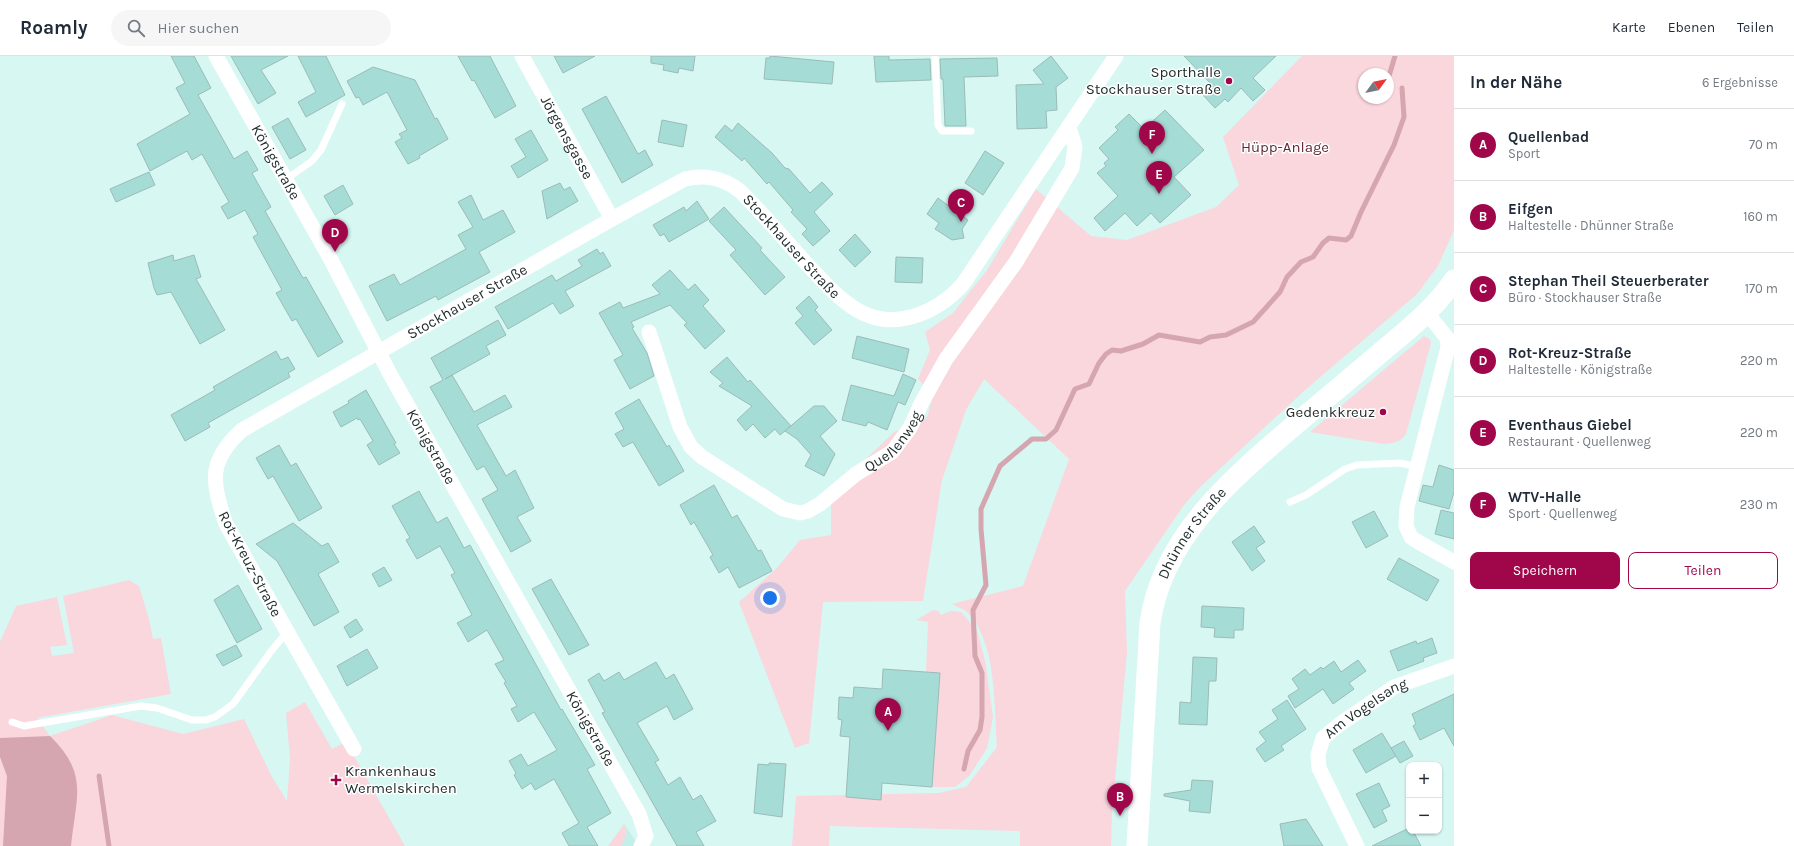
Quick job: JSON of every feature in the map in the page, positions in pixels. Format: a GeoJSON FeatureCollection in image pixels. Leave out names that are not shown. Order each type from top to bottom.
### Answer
{"type":"FeatureCollection","features":[{"type":"Feature","properties":{"kind":"main road","name":"Dhünner Straße"},"geometry":{"type":"LineString","coordinates":[[1137,846],[1150,623],[1154,602],[1173,554],[1204,510],[1236,477],[1427,313],[1454,280]]}},
{"type":"Feature","properties":{"kind":"street","name":"Königstraße"},"geometry":{"type":"LineString","coordinates":[[216,56],[330,258],[390,374],[620,779],[639,814],[646,843]]}},
{"type":"Feature","properties":{"kind":"street","name":"Jörgensgasse"},"geometry":{"type":"LineString","coordinates":[[522,56],[612,218]]}},
{"type":"Feature","properties":{"kind":"street","name":"Stockhauser Straße"},"geometry":{"type":"LineString","coordinates":[[379,352],[612,218],[686,179],[706,177],[719,179],[730,184],[753,204],[831,290],[858,311],[878,318],[907,319],[924,314],[940,305],[955,293],[963,284],[1116,56]]}},
{"type":"Feature","properties":{"kind":"street","name":"Quellenweg"},"geometry":{"type":"LineString","coordinates":[[649,332],[680,428],[692,447],[702,457],[783,509],[800,513],[808,511],[820,504],[856,474],[892,452],[910,428],[922,402],[946,359],[1016,262],[1072,168],[1075,147],[1068,127]]}},
{"type":"Feature","properties":{"kind":"street"},"geometry":{"type":"LineString","coordinates":[[1427,313],[1447,338],[1448,347],[1410,489],[1406,526],[1408,532],[1415,540],[1454,562]]}},
{"type":"Feature","properties":{"kind":"street","name":"Rot-Kreuz-Straße"},"geometry":{"type":"LineString","coordinates":[[354,749],[226,524],[219,503],[215,480],[218,460],[228,444],[242,430],[379,352]]}},
{"type":"Feature","properties":{"kind":"street","name":"Am Vogelsang"},"geometry":{"type":"LineString","coordinates":[[1357,846],[1319,768],[1318,755],[1323,738],[1340,724],[1394,687],[1454,666]]}},
{"type":"Feature","properties":{"kind":"lane"},"geometry":{"type":"LineString","coordinates":[[935,56],[938,125],[942,131],[971,131]]}},
{"type":"Feature","properties":{"kind":"lane"},"geometry":{"type":"LineString","coordinates":[[285,180],[312,161],[321,150],[342,104]]}},
{"type":"Feature","properties":{"kind":"lane"},"geometry":{"type":"LineString","coordinates":[[1290,502],[1306,495],[1345,469],[1357,465],[1400,463],[1417,467]]}},
{"type":"Feature","properties":{"kind":"lane"},"geometry":{"type":"LineString","coordinates":[[12,722],[24,726],[141,706],[158,708],[192,720],[206,720],[215,717],[233,704],[287,632]]}},
{"type":"Feature","properties":{"kind":"shaded area"},"geometry":{"type":"Polygon","coordinates":[[[50,736],[70,762],[75,775],[77,800],[71,846],[3,846],[7,776],[0,757],[0,738],[50,736]]]}},
{"type":"Feature","properties":{"kind":"shaded area"},"geometry":{"type":"Polygon","coordinates":[[[624,824],[639,846],[608,846],[619,833],[624,824]]]}},
{"type":"Feature","properties":{"kind":"green space","name":"Hüpp-Anlage"},"geometry":{"type":"Polygon","coordinates":[[[1302,56],[1454,56],[1454,230],[1438,266],[1417,294],[1304,391],[1198,489],[1184,505],[1125,591],[1127,653],[1112,812],[1111,846],[1020,846],[1020,831],[830,826],[829,846],[792,846],[796,796],[939,793],[966,787],[997,747],[992,676],[984,641],[977,626],[968,613],[952,604],[1023,586],[1069,459],[984,379],[966,410],[942,480],[923,601],[823,602],[809,743],[795,748],[739,602],[776,569],[800,540],[831,535],[831,502],[869,470],[867,458],[894,432],[927,417],[933,395],[918,379],[930,350],[925,332],[953,313],[987,270],[1036,189],[1091,236],[1127,240],[1216,207],[1239,185],[1223,137],[1302,56]]]}},
{"type":"Feature","properties":{"kind":"green space"},"geometry":{"type":"Polygon","coordinates":[[[1424,336],[1430,339],[1431,343],[1406,434],[1402,439],[1394,443],[1384,444],[1310,432],[1424,336]]]}},
{"type":"Feature","properties":{"kind":"green space"},"geometry":{"type":"Polygon","coordinates":[[[129,580],[139,586],[149,619],[153,639],[161,638],[171,694],[37,718],[50,736],[112,715],[183,734],[244,719],[272,777],[287,801],[290,758],[286,713],[305,702],[332,749],[346,742],[405,846],[0,846],[0,642],[16,606],[57,597],[67,645],[50,647],[52,656],[74,653],[63,596],[129,580]]]}},
{"type":"Feature","properties":{"kind":"green space"},"geometry":{"type":"Polygon","coordinates":[[[933,610],[938,611],[941,615],[951,611],[961,612],[977,630],[985,660],[993,717],[987,748],[970,775],[955,787],[932,787],[940,673],[926,672],[928,622],[916,620],[933,610]]]}},
{"type":"Feature","properties":{"kind":"green space"},"geometry":{"type":"Polygon","coordinates":[[[624,824],[626,832],[621,846],[608,846],[624,824]]]}},
{"type":"Feature","properties":{"kind":"building"},"geometry":{"type":"Polygon","coordinates":[[[171,56],[194,56],[211,88],[198,95],[234,159],[247,151],[258,170],[252,173],[271,207],[265,211],[303,278],[306,277],[343,342],[318,357],[296,319],[292,321],[276,293],[282,290],[253,237],[258,234],[245,210],[228,219],[221,207],[229,202],[202,154],[192,160],[187,151],[150,171],[137,144],[190,114],[176,88],[185,83],[171,56]]]}},
{"type":"Feature","properties":{"kind":"building"},"geometry":{"type":"Polygon","coordinates":[[[231,56],[288,56],[261,70],[276,93],[258,104],[231,56]]]}},
{"type":"Feature","properties":{"kind":"building"},"geometry":{"type":"Polygon","coordinates":[[[298,56],[326,56],[345,95],[306,117],[298,102],[316,92],[298,56]]]}},
{"type":"Feature","properties":{"kind":"building"},"geometry":{"type":"Polygon","coordinates":[[[458,56],[490,56],[516,106],[495,118],[474,80],[472,81],[458,56]]]}},
{"type":"Feature","properties":{"kind":"building"},"geometry":{"type":"Polygon","coordinates":[[[554,56],[595,56],[563,73],[554,56]]]}},
{"type":"Feature","properties":{"kind":"building"},"geometry":{"type":"Polygon","coordinates":[[[651,56],[695,56],[693,71],[679,68],[678,73],[663,70],[664,65],[651,63],[651,56]]]}},
{"type":"Feature","properties":{"kind":"building"},"geometry":{"type":"Polygon","coordinates":[[[770,56],[834,62],[832,84],[764,79],[766,58],[770,58],[770,56]]]}},
{"type":"Feature","properties":{"kind":"building"},"geometry":{"type":"Polygon","coordinates":[[[874,56],[889,56],[889,60],[930,59],[931,80],[876,82],[874,56]]]}},
{"type":"Feature","properties":{"kind":"building"},"geometry":{"type":"Polygon","coordinates":[[[1051,56],[1068,78],[1056,87],[1057,110],[1046,111],[1047,128],[1017,129],[1016,85],[1044,84],[1033,70],[1051,56]]]}},
{"type":"Feature","properties":{"kind":"building","name":"Sporthalle Stockhauser Straße"},"geometry":{"type":"Polygon","coordinates":[[[1184,56],[1276,56],[1253,78],[1265,90],[1253,101],[1241,88],[1228,102],[1225,99],[1215,108],[1203,95],[1213,86],[1184,56]]]}},
{"type":"Feature","properties":{"kind":"building"},"geometry":{"type":"Polygon","coordinates":[[[997,58],[998,76],[964,77],[966,126],[945,126],[943,79],[941,79],[940,59],[997,58]]]}},
{"type":"Feature","properties":{"kind":"building"},"geometry":{"type":"Polygon","coordinates":[[[373,67],[415,80],[435,119],[437,118],[448,139],[419,156],[420,158],[408,164],[395,142],[402,138],[399,134],[407,130],[387,92],[363,105],[359,97],[356,98],[347,81],[373,67]]]}},
{"type":"Feature","properties":{"kind":"building"},"geometry":{"type":"Polygon","coordinates":[[[606,96],[638,154],[645,150],[653,165],[622,183],[582,109],[606,96]]]}},
{"type":"Feature","properties":{"kind":"building"},"geometry":{"type":"Polygon","coordinates":[[[1165,110],[1204,150],[1174,177],[1191,195],[1160,223],[1151,213],[1137,226],[1125,213],[1105,231],[1094,218],[1118,196],[1097,173],[1106,166],[1104,163],[1109,159],[1099,148],[1118,130],[1115,127],[1129,114],[1144,129],[1165,110]]]}},
{"type":"Feature","properties":{"kind":"building"},"geometry":{"type":"Polygon","coordinates":[[[288,118],[306,150],[290,159],[272,127],[288,118]]]}},
{"type":"Feature","properties":{"kind":"building"},"geometry":{"type":"Polygon","coordinates":[[[662,120],[687,125],[683,147],[658,142],[662,120]]]}},
{"type":"Feature","properties":{"kind":"building"},"geometry":{"type":"Polygon","coordinates":[[[738,123],[772,153],[785,168],[789,169],[810,193],[822,182],[833,194],[814,212],[830,231],[813,246],[802,234],[807,229],[791,212],[793,210],[769,182],[767,184],[744,158],[742,161],[715,137],[725,125],[732,131],[738,123]]]}},
{"type":"Feature","properties":{"kind":"building"},"geometry":{"type":"Polygon","coordinates":[[[531,130],[548,160],[518,178],[511,166],[526,157],[515,139],[531,130]]]}},
{"type":"Feature","properties":{"kind":"building"},"geometry":{"type":"Polygon","coordinates":[[[985,151],[1004,163],[983,195],[965,183],[985,151]]]}},
{"type":"Feature","properties":{"kind":"building"},"geometry":{"type":"Polygon","coordinates":[[[149,172],[155,185],[116,202],[110,189],[149,172]]]}},
{"type":"Feature","properties":{"kind":"building"},"geometry":{"type":"Polygon","coordinates":[[[560,183],[564,190],[570,187],[578,201],[547,219],[542,191],[560,183]]]}},
{"type":"Feature","properties":{"kind":"building"},"geometry":{"type":"Polygon","coordinates":[[[343,185],[353,204],[335,215],[324,196],[343,185]]]}},
{"type":"Feature","properties":{"kind":"building"},"geometry":{"type":"Polygon","coordinates":[[[471,195],[483,220],[503,210],[515,232],[479,252],[490,272],[438,300],[436,296],[387,321],[369,286],[394,274],[400,285],[466,249],[458,235],[473,227],[458,202],[471,195]]]}},
{"type":"Feature","properties":{"kind":"building"},"geometry":{"type":"Polygon","coordinates":[[[938,198],[968,220],[962,229],[964,238],[952,240],[935,229],[939,223],[927,214],[938,198]]]}},
{"type":"Feature","properties":{"kind":"building"},"geometry":{"type":"Polygon","coordinates":[[[697,201],[709,219],[669,242],[664,234],[660,236],[653,225],[684,207],[686,211],[697,201]]]}},
{"type":"Feature","properties":{"kind":"building"},"geometry":{"type":"Polygon","coordinates":[[[724,207],[762,248],[760,250],[785,277],[765,295],[730,255],[736,250],[709,221],[724,207]]]}},
{"type":"Feature","properties":{"kind":"building"},"geometry":{"type":"Polygon","coordinates":[[[855,234],[871,252],[855,267],[839,250],[855,234]]]}},
{"type":"Feature","properties":{"kind":"building"},"geometry":{"type":"Polygon","coordinates":[[[597,249],[600,254],[603,252],[611,266],[565,291],[574,306],[560,314],[553,303],[508,329],[495,307],[552,275],[556,281],[582,266],[578,260],[597,249]]]}},
{"type":"Feature","properties":{"kind":"building"},"geometry":{"type":"Polygon","coordinates":[[[173,255],[174,261],[194,255],[201,277],[196,279],[225,330],[200,344],[171,292],[157,295],[154,288],[148,263],[173,255]]]}},
{"type":"Feature","properties":{"kind":"building"},"geometry":{"type":"Polygon","coordinates":[[[896,257],[923,258],[922,283],[895,282],[896,257]]]}},
{"type":"Feature","properties":{"kind":"building"},"geometry":{"type":"Polygon","coordinates":[[[670,270],[688,290],[695,284],[709,300],[703,306],[725,331],[705,349],[684,325],[687,323],[670,305],[631,322],[634,327],[632,328],[647,353],[654,376],[630,389],[614,360],[623,355],[599,313],[620,302],[623,308],[660,294],[652,285],[670,270]]]}},
{"type":"Feature","properties":{"kind":"building"},"geometry":{"type":"Polygon","coordinates":[[[809,296],[818,307],[815,310],[832,330],[814,345],[795,323],[803,316],[796,308],[809,296]]]}},
{"type":"Feature","properties":{"kind":"building"},"geometry":{"type":"Polygon","coordinates":[[[498,320],[506,335],[486,346],[490,354],[452,375],[474,412],[505,395],[512,407],[477,425],[506,476],[515,470],[534,508],[517,517],[531,541],[511,552],[482,499],[498,490],[484,466],[477,470],[430,387],[443,380],[431,358],[498,320]]]}},
{"type":"Feature","properties":{"kind":"building"},"geometry":{"type":"Polygon","coordinates":[[[857,336],[909,349],[904,372],[852,358],[857,336]]]}},
{"type":"Feature","properties":{"kind":"building"},"geometry":{"type":"Polygon","coordinates":[[[276,351],[281,360],[288,357],[295,369],[288,373],[290,377],[208,423],[210,427],[185,441],[171,415],[215,390],[213,387],[276,351]]]}},
{"type":"Feature","properties":{"kind":"building"},"geometry":{"type":"Polygon","coordinates":[[[727,357],[748,382],[750,380],[791,426],[780,435],[775,429],[765,438],[753,424],[746,431],[737,420],[752,406],[719,386],[723,383],[710,372],[727,357]]]}},
{"type":"Feature","properties":{"kind":"building"},"geometry":{"type":"Polygon","coordinates":[[[903,374],[916,380],[905,405],[898,402],[887,430],[868,422],[866,426],[842,420],[851,385],[894,396],[903,374]]]}},
{"type":"Feature","properties":{"kind":"building"},"geometry":{"type":"Polygon","coordinates":[[[366,390],[396,443],[394,444],[400,453],[379,465],[367,445],[373,441],[360,419],[358,420],[357,418],[341,427],[333,412],[349,403],[348,401],[366,390]]]}},
{"type":"Feature","properties":{"kind":"building"},"geometry":{"type":"Polygon","coordinates":[[[639,399],[667,447],[669,445],[684,471],[659,486],[633,442],[623,447],[615,434],[624,429],[615,413],[639,399]]]}},
{"type":"Feature","properties":{"kind":"building"},"geometry":{"type":"Polygon","coordinates":[[[814,406],[824,406],[837,421],[820,436],[835,454],[824,476],[805,466],[811,455],[797,439],[785,431],[814,406]]]}},
{"type":"Feature","properties":{"kind":"building"},"geometry":{"type":"Polygon","coordinates":[[[279,445],[291,466],[296,463],[322,508],[299,521],[273,476],[268,479],[256,458],[279,445]]]}},
{"type":"Feature","properties":{"kind":"building"},"geometry":{"type":"Polygon","coordinates":[[[1439,465],[1454,470],[1454,492],[1449,509],[1419,501],[1423,485],[1433,487],[1439,465]]]}},
{"type":"Feature","properties":{"kind":"building"},"geometry":{"type":"Polygon","coordinates":[[[714,485],[732,518],[737,515],[758,551],[761,550],[772,571],[739,588],[728,567],[719,573],[710,557],[713,555],[694,522],[691,525],[680,505],[714,485]]]}},
{"type":"Feature","properties":{"kind":"building"},"geometry":{"type":"Polygon","coordinates":[[[419,491],[437,523],[447,517],[464,548],[470,545],[561,710],[562,709],[595,765],[587,769],[611,813],[587,827],[598,846],[569,846],[562,833],[579,823],[554,779],[535,790],[531,783],[522,789],[514,775],[516,773],[509,761],[521,754],[528,766],[557,750],[534,712],[518,722],[511,709],[517,706],[504,683],[506,682],[495,664],[504,660],[487,630],[468,642],[457,623],[472,615],[451,575],[455,573],[440,546],[417,559],[406,540],[410,538],[392,506],[419,491]]]}},
{"type":"Feature","properties":{"kind":"building"},"geometry":{"type":"Polygon","coordinates":[[[1441,510],[1454,513],[1454,539],[1435,534],[1441,510]]]}},
{"type":"Feature","properties":{"kind":"building"},"geometry":{"type":"Polygon","coordinates":[[[1374,511],[1388,536],[1366,548],[1352,522],[1374,511]]]}},
{"type":"Feature","properties":{"kind":"building"},"geometry":{"type":"Polygon","coordinates":[[[293,523],[322,546],[328,543],[339,562],[318,574],[339,612],[314,626],[277,561],[256,544],[293,523]]]}},
{"type":"Feature","properties":{"kind":"building"},"geometry":{"type":"Polygon","coordinates":[[[1254,526],[1265,542],[1256,548],[1265,561],[1252,571],[1232,542],[1254,526]]]}},
{"type":"Feature","properties":{"kind":"building"},"geometry":{"type":"Polygon","coordinates":[[[1399,558],[1439,580],[1427,601],[1387,579],[1399,558]]]}},
{"type":"Feature","properties":{"kind":"building"},"geometry":{"type":"Polygon","coordinates":[[[384,567],[392,580],[379,587],[372,574],[384,567]]]}},
{"type":"Feature","properties":{"kind":"building"},"geometry":{"type":"Polygon","coordinates":[[[551,579],[589,645],[569,655],[532,589],[551,579]]]}},
{"type":"Feature","properties":{"kind":"building"},"geometry":{"type":"Polygon","coordinates":[[[238,585],[262,629],[237,643],[214,600],[238,585]]]}},
{"type":"Feature","properties":{"kind":"building"},"geometry":{"type":"Polygon","coordinates":[[[1202,606],[1244,608],[1243,630],[1234,630],[1234,638],[1214,637],[1215,628],[1201,627],[1202,606]]]}},
{"type":"Feature","properties":{"kind":"building"},"geometry":{"type":"Polygon","coordinates":[[[356,619],[363,630],[350,638],[344,627],[356,619]]]}},
{"type":"Feature","properties":{"kind":"building"},"geometry":{"type":"Polygon","coordinates":[[[1432,638],[1437,653],[1423,658],[1424,661],[1398,671],[1390,651],[1416,641],[1417,644],[1432,638]]]}},
{"type":"Feature","properties":{"kind":"building"},"geometry":{"type":"Polygon","coordinates":[[[236,645],[242,656],[223,666],[216,655],[236,645]]]}},
{"type":"Feature","properties":{"kind":"building"},"geometry":{"type":"Polygon","coordinates":[[[367,649],[378,668],[347,686],[337,666],[367,649]]]}},
{"type":"Feature","properties":{"kind":"building"},"geometry":{"type":"Polygon","coordinates":[[[1193,657],[1217,658],[1216,681],[1209,681],[1207,725],[1179,724],[1180,702],[1191,703],[1193,657]]]}},
{"type":"Feature","properties":{"kind":"building"},"geometry":{"type":"Polygon","coordinates":[[[1358,660],[1366,671],[1349,683],[1354,689],[1333,704],[1323,689],[1295,708],[1288,696],[1299,689],[1292,679],[1305,669],[1310,675],[1321,667],[1323,669],[1334,661],[1341,672],[1358,660]]]}},
{"type":"Feature","properties":{"kind":"building"},"geometry":{"type":"Polygon","coordinates":[[[656,662],[666,679],[674,674],[693,709],[674,720],[667,706],[637,723],[659,760],[655,762],[668,785],[680,777],[693,800],[701,795],[716,821],[696,832],[704,846],[677,846],[602,713],[605,712],[588,680],[599,673],[604,681],[619,672],[624,680],[656,662]]]}},
{"type":"Feature","properties":{"kind":"building"},"geometry":{"type":"Polygon","coordinates":[[[883,669],[940,673],[932,787],[882,783],[881,800],[846,797],[850,737],[840,736],[842,720],[838,719],[839,697],[853,698],[854,687],[882,689],[883,669]]]}},
{"type":"Feature","properties":{"kind":"building"},"geometry":{"type":"Polygon","coordinates":[[[1454,694],[1454,746],[1444,728],[1420,740],[1413,726],[1416,724],[1412,714],[1454,694]]]}},
{"type":"Feature","properties":{"kind":"building"},"geometry":{"type":"Polygon","coordinates":[[[1287,700],[1306,729],[1281,746],[1284,750],[1265,762],[1256,749],[1266,741],[1259,732],[1278,719],[1272,710],[1287,700]]]}},
{"type":"Feature","properties":{"kind":"building"},"geometry":{"type":"Polygon","coordinates":[[[1382,733],[1396,756],[1366,773],[1353,750],[1382,733]]]}},
{"type":"Feature","properties":{"kind":"building"},"geometry":{"type":"Polygon","coordinates":[[[1404,741],[1413,756],[1400,763],[1391,748],[1404,741]]]}},
{"type":"Feature","properties":{"kind":"building"},"geometry":{"type":"Polygon","coordinates":[[[769,763],[786,764],[782,817],[754,813],[758,764],[769,765],[769,763]]]}},
{"type":"Feature","properties":{"kind":"building"},"geometry":{"type":"Polygon","coordinates":[[[1192,780],[1213,781],[1210,813],[1189,811],[1190,801],[1164,796],[1164,794],[1191,790],[1192,780]]]}},
{"type":"Feature","properties":{"kind":"building"},"geometry":{"type":"Polygon","coordinates":[[[1379,783],[1390,806],[1382,810],[1387,821],[1374,828],[1356,794],[1379,783]]]}},
{"type":"Feature","properties":{"kind":"building"},"geometry":{"type":"Polygon","coordinates":[[[1306,819],[1323,846],[1284,846],[1280,824],[1306,819]]]}},
{"type":"Feature","properties":{"kind":"building"},"geometry":{"type":"Polygon","coordinates":[[[1406,829],[1406,834],[1415,834],[1421,846],[1372,846],[1406,829]]]}},
{"type":"Feature","properties":{"kind":"waterway"},"geometry":{"type":"LineString","coordinates":[[1391,68],[1395,56]]}},
{"type":"Feature","properties":{"kind":"waterway"},"geometry":{"type":"LineString","coordinates":[[964,769],[968,751],[980,730],[982,717],[982,673],[975,656],[973,610],[986,585],[981,529],[981,509],[1000,466],[1032,439],[1046,439],[1056,430],[1075,389],[1089,384],[1099,363],[1106,354],[1112,350],[1121,351],[1143,344],[1159,335],[1200,342],[1210,337],[1226,335],[1253,322],[1280,292],[1287,277],[1301,262],[1313,257],[1323,243],[1329,238],[1346,240],[1351,236],[1361,212],[1394,145],[1404,117],[1402,88]]}},
{"type":"Feature","properties":{"kind":"waterway"},"geometry":{"type":"LineString","coordinates":[[99,776],[109,846]]}},
{"type":"Feature","properties":{"kind":"place","name":"Sporthalle Stockhauser Straße"},"geometry":{"type":"Point","coordinates":[1229,81]}},
{"type":"Feature","properties":{"kind":"place","name":"WTV-Halle"},"geometry":{"type":"Point","coordinates":[1152,154]}},
{"type":"Feature","properties":{"kind":"place","name":"Eventhaus Giebel"},"geometry":{"type":"Point","coordinates":[1159,194]}},
{"type":"Feature","properties":{"kind":"place","name":"Stephan Theil Steuerberater"},"geometry":{"type":"Point","coordinates":[961,222]}},
{"type":"Feature","properties":{"kind":"place","name":"Rot-Kreuz-Straße"},"geometry":{"type":"Point","coordinates":[335,252]}},
{"type":"Feature","properties":{"kind":"place","name":"Gedenkkreuz"},"geometry":{"type":"Point","coordinates":[1383,412]}},
{"type":"Feature","properties":{"kind":"place","name":"Quellenbad"},"geometry":{"type":"Point","coordinates":[888,731]}},
{"type":"Feature","properties":{"kind":"place","name":"Krankenhaus Wermelskirchen"},"geometry":{"type":"Point","coordinates":[336,780]}},
{"type":"Feature","properties":{"kind":"place","name":"Eifgen"},"geometry":{"type":"Point","coordinates":[1120,816]}}]}
